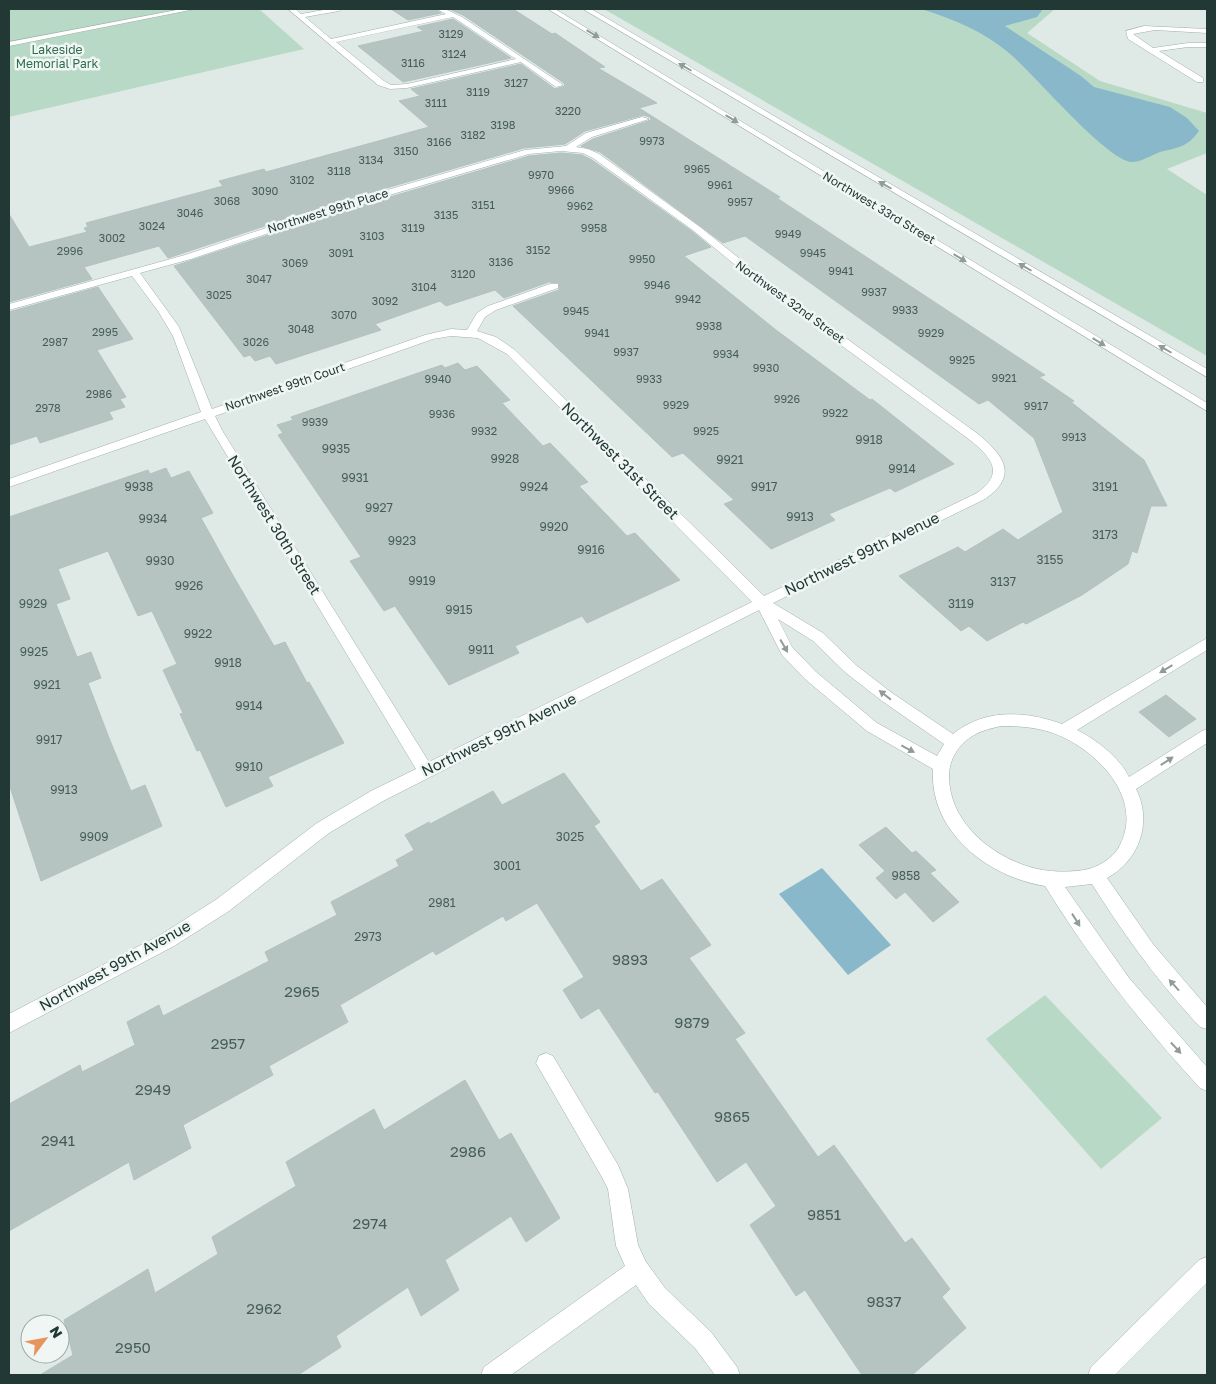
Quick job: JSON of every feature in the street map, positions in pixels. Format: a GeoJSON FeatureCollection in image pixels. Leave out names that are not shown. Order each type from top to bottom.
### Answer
{"type":"FeatureCollection","features":[{"type":"Feature","properties":{"kind":"street"},"geometry":{"type":"LineString","coordinates":[[9,44],[192,9]]}},
{"type":"Feature","properties":{"kind":"street"},"geometry":{"type":"LineString","coordinates":[[291,9],[381,83],[393,88],[521,60]]}},
{"type":"Feature","properties":{"kind":"street"},"geometry":{"type":"LineString","coordinates":[[301,16],[340,9]]}},
{"type":"Feature","properties":{"kind":"street"},"geometry":{"type":"LineString","coordinates":[[432,9],[439,9],[454,15],[559,86]]}},
{"type":"Feature","properties":{"kind":"street","name":"Northwest 33rd Street"},"geometry":{"type":"LineString","coordinates":[[551,9],[1207,408]]}},
{"type":"Feature","properties":{"kind":"street","name":"Northwest 33rd Street"},"geometry":{"type":"LineString","coordinates":[[586,9],[1207,374]]}},
{"type":"Feature","properties":{"kind":"street"},"geometry":{"type":"LineString","coordinates":[[330,41],[454,15]]}},
{"type":"Feature","properties":{"kind":"street"},"geometry":{"type":"LineString","coordinates":[[1200,80],[1132,37],[1130,33],[1132,30],[1144,28],[1207,31]]}},
{"type":"Feature","properties":{"kind":"street"},"geometry":{"type":"LineString","coordinates":[[1152,50],[1188,45],[1207,45]]}},
{"type":"Feature","properties":{"kind":"street","name":"Northwest 99th Place"},"geometry":{"type":"LineString","coordinates":[[9,307],[210,250],[358,201],[528,152],[554,147],[568,148],[589,135],[645,119]]}},
{"type":"Feature","properties":{"kind":"street","name":"Northwest 32nd Street"},"geometry":{"type":"LineString","coordinates":[[568,148],[585,151],[596,156],[697,229],[729,257],[766,285],[983,444],[996,458],[1000,471]]}},
{"type":"Feature","properties":{"kind":"street","name":"Northwest 30th Street"},"geometry":{"type":"LineString","coordinates":[[134,272],[175,330],[207,414],[236,466],[426,771]]}},
{"type":"Feature","properties":{"kind":"street"},"geometry":{"type":"LineString","coordinates":[[470,333],[481,315],[492,308],[554,286]]}},
{"type":"Feature","properties":{"kind":"street","name":"Northwest 99th Court"},"geometry":{"type":"LineString","coordinates":[[9,483],[428,337],[453,332],[470,333]]}},
{"type":"Feature","properties":{"kind":"street","name":"Northwest 31st Street"},"geometry":{"type":"LineString","coordinates":[[470,333],[490,337],[511,352],[762,602],[818,637],[852,669],[887,697],[954,742]]}},
{"type":"Feature","properties":{"kind":"street","name":"Northwest 99th Avenue"},"geometry":{"type":"LineString","coordinates":[[9,1024],[168,940],[223,905],[323,828],[377,796],[762,602],[982,496],[995,488],[1000,471]]}},
{"type":"Feature","properties":{"kind":"street","name":"Northwest 31st Street"},"geometry":{"type":"LineString","coordinates":[[762,602],[787,651],[810,675],[883,735],[941,766]]}},
{"type":"Feature","properties":{"kind":"street"},"geometry":{"type":"LineString","coordinates":[[1063,731],[1207,643]]}},
{"type":"Feature","properties":{"kind":"street"},"geometry":{"type":"LineString","coordinates":[[1001,720],[1020,720],[1040,723],[1063,731],[1096,749],[1110,763],[1127,787],[1135,812],[1136,829],[1131,844],[1122,858],[1108,868],[1095,874],[1072,879],[1050,879],[1029,875],[1009,867],[972,844],[959,829],[942,797],[941,766],[954,742],[968,730],[984,724],[1001,720]]}},
{"type":"Feature","properties":{"kind":"street"},"geometry":{"type":"LineString","coordinates":[[1127,787],[1207,735]]}},
{"type":"Feature","properties":{"kind":"street"},"geometry":{"type":"LineString","coordinates":[[1095,874],[1151,958],[1207,1020]]}},
{"type":"Feature","properties":{"kind":"street"},"geometry":{"type":"LineString","coordinates":[[1050,879],[1082,931],[1115,976],[1161,1032],[1207,1081]]}},
{"type":"Feature","properties":{"kind":"street"},"geometry":{"type":"LineString","coordinates":[[546,1063],[611,1172],[618,1189],[627,1246],[638,1270],[657,1296],[703,1340],[728,1375]]}},
{"type":"Feature","properties":{"kind":"street"},"geometry":{"type":"LineString","coordinates":[[1099,1375],[1207,1268]]}},
{"type":"Feature","properties":{"kind":"street"},"geometry":{"type":"LineString","coordinates":[[492,1375],[638,1270]]}},
{"type":"Feature","properties":{"kind":"green space","name":"Lakeside Memorial Park"},"geometry":{"type":"Polygon","coordinates":[[[9,9],[259,9],[304,49],[9,117],[9,9]]]}},
{"type":"Feature","properties":{"kind":"green space"},"geometry":{"type":"Polygon","coordinates":[[[604,9],[1055,9],[1027,33],[1100,81],[1207,113],[1207,153],[1167,169],[1207,195],[1207,356],[604,9]]]}},
{"type":"Feature","properties":{"kind":"green space"},"geometry":{"type":"Polygon","coordinates":[[[1045,995],[1162,1118],[1101,1169],[986,1039],[1045,995]]]}},
{"type":"Feature","properties":{"kind":"water"},"geometry":{"type":"Polygon","coordinates":[[[921,9],[1043,9],[1037,17],[1005,26],[1081,76],[1094,87],[1170,107],[1187,118],[1199,131],[1186,144],[1142,160],[1131,162],[1119,157],[1104,147],[1020,63],[999,45],[967,26],[921,9]]]}},
{"type":"Feature","properties":{"kind":"water"},"geometry":{"type":"Polygon","coordinates":[[[822,868],[891,945],[848,975],[779,894],[822,868]]]}},
{"type":"Feature","properties":{"kind":"building"},"geometry":{"type":"Polygon","coordinates":[[[391,9],[435,9],[441,13],[408,20],[391,9]]]}},
{"type":"Feature","properties":{"kind":"building"},"geometry":{"type":"Polygon","coordinates":[[[449,9],[513,9],[552,34],[555,33],[605,67],[598,68],[657,103],[639,108],[780,197],[777,198],[1045,375],[1039,377],[1074,401],[1071,402],[1144,460],[1167,506],[1151,506],[1137,553],[1132,551],[1128,564],[1082,595],[1026,624],[1023,622],[987,641],[969,626],[961,631],[899,576],[958,547],[965,552],[1003,529],[1018,540],[1063,512],[1034,438],[988,400],[979,404],[745,236],[723,243],[600,152],[581,146],[593,139],[651,120],[650,117],[643,115],[585,131],[565,144],[524,148],[328,205],[168,258],[159,246],[84,267],[92,279],[9,302],[9,214],[29,247],[87,232],[84,228],[88,227],[86,223],[223,186],[219,181],[264,169],[266,172],[429,127],[399,101],[420,96],[411,89],[521,64],[555,89],[565,86],[564,83],[463,15],[449,9]]]}},
{"type":"Feature","properties":{"kind":"building"},"geometry":{"type":"Polygon","coordinates":[[[453,19],[511,58],[403,82],[358,46],[424,31],[417,27],[453,19]]]}},
{"type":"Feature","properties":{"kind":"building"},"geometry":{"type":"Polygon","coordinates":[[[561,153],[582,155],[592,160],[693,232],[711,247],[684,256],[776,330],[870,400],[872,399],[954,464],[895,492],[890,488],[829,514],[835,520],[771,549],[724,504],[734,500],[683,453],[672,457],[513,306],[559,290],[559,283],[549,282],[504,298],[495,290],[446,306],[440,301],[375,324],[381,330],[276,364],[270,356],[255,361],[250,355],[244,357],[174,266],[336,213],[529,156],[561,153]]]}},
{"type":"Feature","properties":{"kind":"building"},"geometry":{"type":"Polygon","coordinates":[[[98,287],[133,339],[97,350],[126,397],[120,399],[125,407],[109,412],[113,419],[40,443],[37,436],[9,445],[9,312],[98,287]]]}},
{"type":"Feature","properties":{"kind":"building"},"geometry":{"type":"Polygon","coordinates":[[[458,363],[465,370],[477,366],[510,400],[502,403],[543,446],[550,443],[588,482],[579,486],[627,536],[635,533],[680,580],[587,623],[582,616],[515,646],[519,653],[449,685],[395,606],[384,611],[350,561],[361,557],[278,435],[283,433],[277,425],[293,420],[291,417],[421,372],[442,365],[445,368],[458,363]]]}},
{"type":"Feature","properties":{"kind":"building"},"geometry":{"type":"Polygon","coordinates":[[[166,468],[171,478],[189,471],[213,513],[201,518],[231,572],[274,646],[285,642],[307,683],[309,682],[344,743],[268,777],[273,786],[226,807],[200,750],[197,751],[180,714],[183,713],[163,670],[177,664],[152,611],[138,616],[108,551],[58,569],[70,599],[56,604],[77,657],[91,652],[101,678],[88,683],[109,738],[131,791],[145,785],[162,826],[41,881],[9,784],[9,517],[148,470],[150,474],[166,468]]]}},
{"type":"Feature","properties":{"kind":"building"},"geometry":{"type":"Polygon","coordinates":[[[1166,695],[1196,719],[1169,737],[1139,712],[1166,695]]]}},
{"type":"Feature","properties":{"kind":"building"},"geometry":{"type":"Polygon","coordinates":[[[564,773],[600,822],[594,826],[641,891],[662,879],[711,945],[689,958],[745,1033],[735,1039],[818,1157],[834,1145],[905,1243],[912,1238],[950,1289],[942,1297],[966,1328],[912,1375],[862,1375],[805,1290],[796,1296],[750,1225],[776,1206],[746,1162],[717,1182],[658,1092],[655,1093],[599,1008],[581,1019],[563,990],[584,977],[537,903],[506,921],[503,916],[436,955],[433,951],[340,1005],[348,1022],[269,1066],[273,1075],[183,1125],[191,1148],[134,1180],[129,1162],[9,1231],[9,1104],[80,1065],[82,1072],[135,1045],[127,1022],[159,1005],[163,1016],[269,961],[265,952],[337,915],[331,902],[399,866],[396,860],[414,850],[405,835],[493,791],[502,805],[564,773]]]}},
{"type":"Feature","properties":{"kind":"building"},"geometry":{"type":"Polygon","coordinates":[[[886,827],[912,853],[916,851],[936,870],[930,873],[959,902],[933,922],[905,892],[896,899],[876,878],[885,871],[859,845],[886,827]]]}},
{"type":"Feature","properties":{"kind":"building"},"geometry":{"type":"Polygon","coordinates":[[[465,1080],[499,1140],[511,1133],[560,1218],[526,1242],[511,1216],[445,1260],[459,1290],[421,1316],[408,1287],[336,1336],[341,1347],[298,1375],[40,1375],[58,1364],[70,1364],[70,1357],[73,1355],[70,1343],[70,1316],[148,1269],[155,1293],[218,1254],[212,1237],[296,1186],[286,1162],[374,1109],[384,1130],[465,1080]]]}}]}
